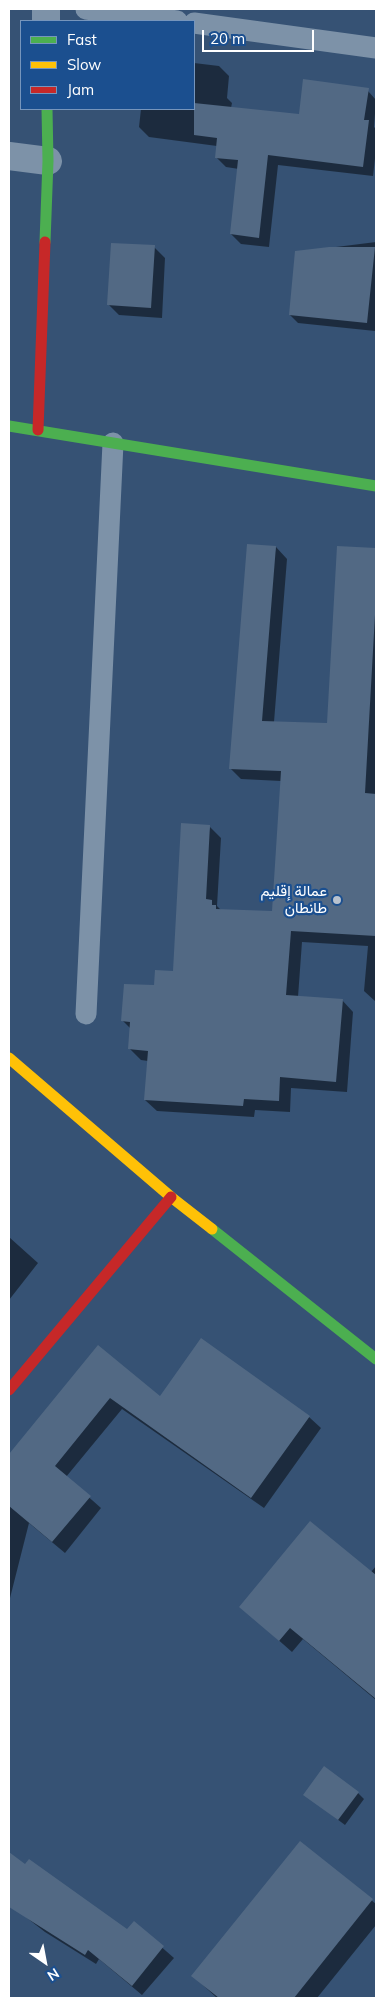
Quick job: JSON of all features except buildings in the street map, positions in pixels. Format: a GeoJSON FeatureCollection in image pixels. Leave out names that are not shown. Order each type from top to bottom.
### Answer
{"type":"FeatureCollection","features":[{"type":"Feature","properties":{"kind":"street"},"geometry":{"type":"LineString","coordinates":[[38,430],[48,161],[47,110]]}},
{"type":"Feature","properties":{"kind":"street"},"geometry":{"type":"LineString","coordinates":[[9,156],[48,161]]}},
{"type":"Feature","properties":{"kind":"street"},"geometry":{"type":"LineString","coordinates":[[9,426],[376,486]]}},
{"type":"Feature","properties":{"kind":"street"},"geometry":{"type":"LineString","coordinates":[[9,1058],[171,1198],[376,1359]]}},
{"type":"Feature","properties":{"kind":"street"},"geometry":{"type":"LineString","coordinates":[[9,1390],[171,1198]]}},
{"type":"Feature","properties":{"kind":"lane"},"geometry":{"type":"LineString","coordinates":[[86,9],[170,20]]}},
{"type":"Feature","properties":{"kind":"lane"},"geometry":{"type":"LineString","coordinates":[[195,24],[376,48]]}},
{"type":"Feature","properties":{"kind":"lane"},"geometry":{"type":"LineString","coordinates":[[86,1014],[113,442]]}},
{"type":"Feature","properties":{"kind":"traffic: fast"},"geometry":{"type":"LineString","coordinates":[[45,242],[48,161],[47,110]]}},
{"type":"Feature","properties":{"kind":"traffic: fast"},"geometry":{"type":"LineString","coordinates":[[9,426],[376,486]]}},
{"type":"Feature","properties":{"kind":"traffic: fast"},"geometry":{"type":"LineString","coordinates":[[212,1229],[376,1359]]}},
{"type":"Feature","properties":{"kind":"traffic: slow"},"geometry":{"type":"LineString","coordinates":[[9,1058],[171,1197],[212,1229]]}},
{"type":"Feature","properties":{"kind":"traffic: jam"},"geometry":{"type":"LineString","coordinates":[[38,430],[45,242]]}},
{"type":"Feature","properties":{"kind":"traffic: jam"},"geometry":{"type":"LineString","coordinates":[[9,1390],[171,1197]]}},
{"type":"Feature","properties":{"kind":"place","name":"عمالة إقليم طانطان"},"geometry":{"type":"Point","coordinates":[337,900]}}]}
